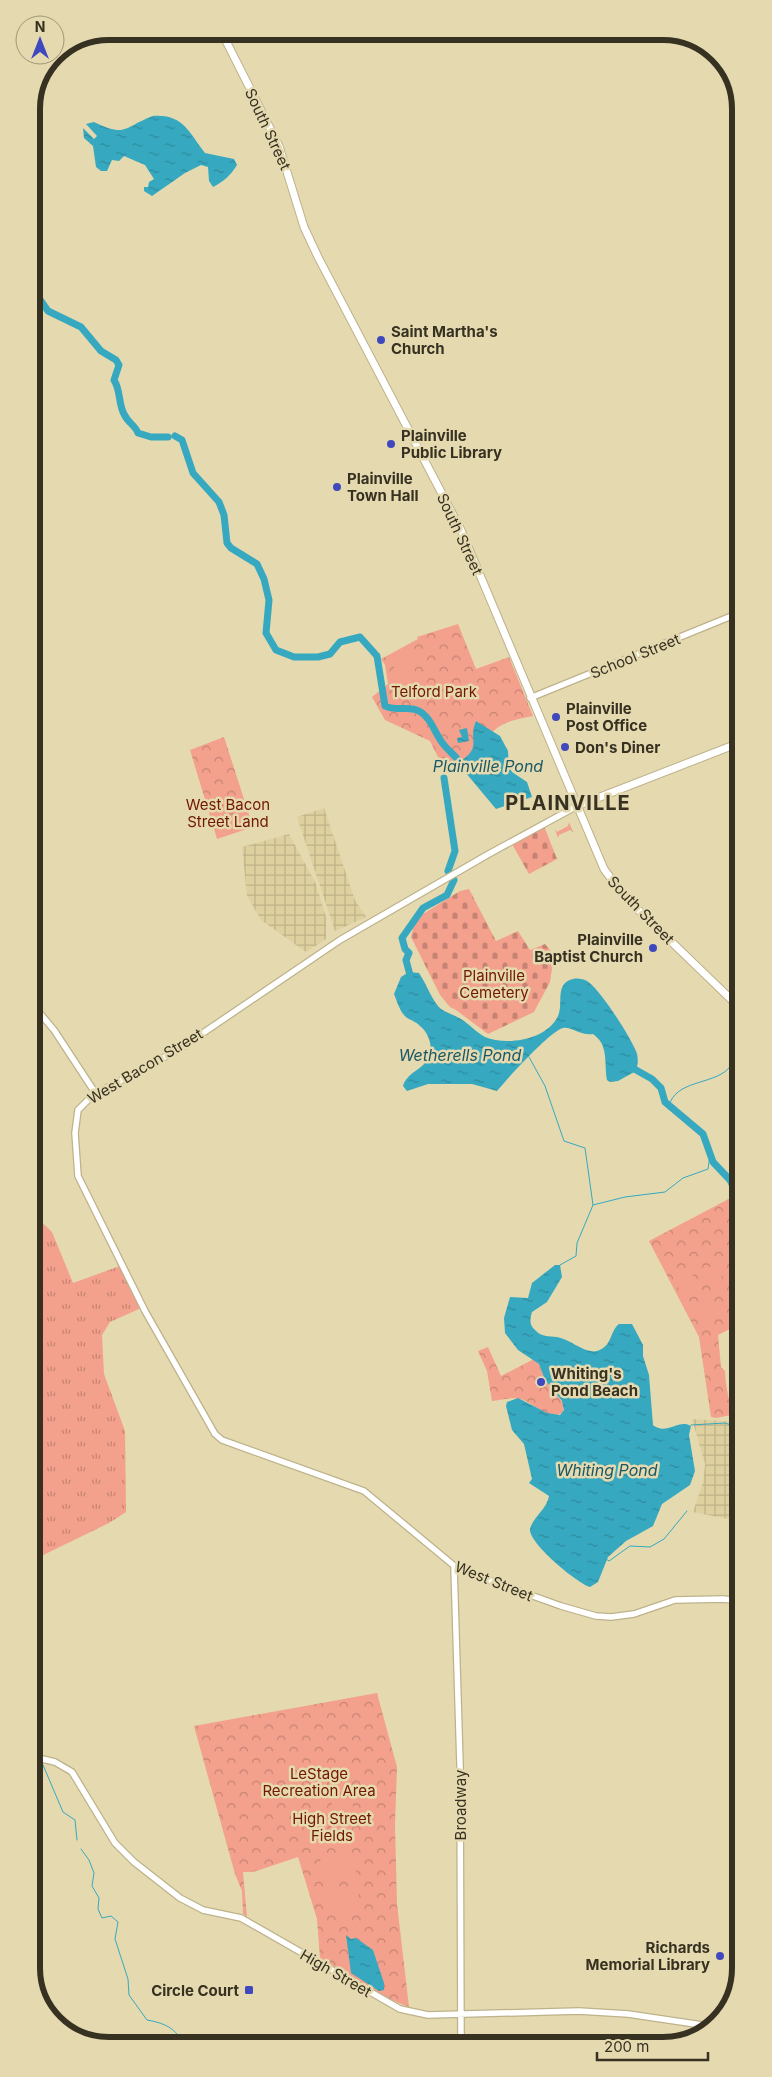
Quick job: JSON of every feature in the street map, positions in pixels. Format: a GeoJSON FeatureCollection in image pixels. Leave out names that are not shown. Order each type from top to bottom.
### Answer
{"type":"FeatureCollection","features":[{"type":"Feature","properties":{"kind":"main road","name":"South Street"},"geometry":{"type":"LineString","coordinates":[[225,40],[279,146],[304,227],[318,257],[461,530],[601,864],[612,882],[732,1000]]}},
{"type":"Feature","properties":{"kind":"main road"},"geometry":{"type":"LineString","coordinates":[[577,806],[732,746]]}},
{"type":"Feature","properties":{"kind":"street","name":"School Street"},"geometry":{"type":"LineString","coordinates":[[530,698],[732,616]]}},
{"type":"Feature","properties":{"kind":"street","name":"West Bacon Street"},"geometry":{"type":"LineString","coordinates":[[246,1448],[222,1440],[216,1434],[146,1311],[78,1176],[75,1133],[76,1114],[80,1106],[96,1094],[178,1050],[340,940],[487,854],[577,806]]}},
{"type":"Feature","properties":{"kind":"street"},"geometry":{"type":"LineString","coordinates":[[40,1013],[54,1030],[96,1094]]}},
{"type":"Feature","properties":{"kind":"street","name":"West Street"},"geometry":{"type":"LineString","coordinates":[[246,1448],[364,1491],[454,1567],[532,1596],[596,1616],[623,1616],[676,1600],[732,1600]]}},
{"type":"Feature","properties":{"kind":"street","name":"Broadway"},"geometry":{"type":"LineString","coordinates":[[454,1567],[460,1745],[461,2037]]}},
{"type":"Feature","properties":{"kind":"street","name":"High Street"},"geometry":{"type":"LineString","coordinates":[[40,1758],[55,1762],[72,1772],[115,1843],[147,1873],[191,1905],[203,1910],[241,1918],[400,2010],[428,2015],[584,2011],[628,2014],[701,2025]]}},
{"type":"Feature","properties":{"kind":"shaded area"},"geometry":{"type":"Polygon","coordinates":[[[324,808],[355,900],[366,917],[335,931],[297,817],[324,808]]]}},
{"type":"Feature","properties":{"kind":"shaded area"},"geometry":{"type":"Polygon","coordinates":[[[289,834],[316,884],[326,917],[326,939],[306,952],[261,920],[247,896],[242,847],[289,834]]]}},
{"type":"Feature","properties":{"kind":"shaded area"},"geometry":{"type":"Polygon","coordinates":[[[692,1419],[732,1422],[732,1520],[693,1512],[703,1482],[705,1464],[692,1419]]]}},
{"type":"Feature","properties":{"kind":"green space","name":"Telford Park"},"geometry":{"type":"Polygon","coordinates":[[[458,624],[476,669],[509,657],[533,716],[504,724],[492,732],[477,758],[455,766],[441,763],[430,741],[385,720],[372,697],[388,684],[385,665],[381,659],[418,639],[417,637],[458,624]]]}},
{"type":"Feature","properties":{"kind":"green space"},"geometry":{"type":"Polygon","coordinates":[[[413,652],[416,682],[397,685],[392,656],[413,652]]]}},
{"type":"Feature","properties":{"kind":"green space","name":"West Bacon Street Land"},"geometry":{"type":"Polygon","coordinates":[[[224,737],[253,827],[217,839],[190,750],[224,737]]]}},
{"type":"Feature","properties":{"kind":"green space"},"geometry":{"type":"Polygon","coordinates":[[[569,822],[573,832],[570,830],[559,835],[558,838],[555,829],[557,832],[568,826],[569,822]]]}},
{"type":"Feature","properties":{"kind":"green space"},"geometry":{"type":"Polygon","coordinates":[[[544,826],[557,859],[529,874],[512,844],[544,826]]]}},
{"type":"Feature","properties":{"kind":"green space","name":"Plainville Cemetery"},"geometry":{"type":"Polygon","coordinates":[[[469,889],[496,941],[518,931],[530,950],[545,944],[551,951],[553,962],[550,982],[534,1012],[488,1034],[450,1007],[440,995],[411,937],[414,925],[423,914],[460,891],[469,889]]]}},
{"type":"Feature","properties":{"kind":"green space"},"geometry":{"type":"Polygon","coordinates":[[[732,1197],[732,1328],[718,1335],[721,1367],[725,1371],[731,1415],[711,1417],[699,1337],[649,1241],[732,1197]]]}},
{"type":"Feature","properties":{"kind":"green space"},"geometry":{"type":"Polygon","coordinates":[[[40,1221],[52,1232],[73,1283],[120,1266],[141,1308],[110,1322],[102,1335],[104,1374],[125,1431],[126,1512],[109,1523],[40,1557],[40,1221]]]}},
{"type":"Feature","properties":{"kind":"green space"},"geometry":{"type":"Polygon","coordinates":[[[721,1266],[722,1286],[708,1285],[702,1276],[701,1268],[721,1266]]]}},
{"type":"Feature","properties":{"kind":"green space"},"geometry":{"type":"Polygon","coordinates":[[[691,1271],[694,1277],[693,1287],[681,1294],[674,1278],[691,1271]]]}},
{"type":"Feature","properties":{"kind":"green space"},"geometry":{"type":"Polygon","coordinates":[[[705,1303],[718,1305],[711,1324],[693,1317],[696,1310],[705,1303]]]}},
{"type":"Feature","properties":{"kind":"green space"},"geometry":{"type":"Polygon","coordinates":[[[488,1347],[501,1376],[534,1359],[539,1365],[547,1383],[564,1405],[563,1412],[558,1415],[552,1415],[517,1398],[492,1401],[487,1371],[478,1351],[488,1347]]]}},
{"type":"Feature","properties":{"kind":"green space","name":"LeStage Recreation Area"},"geometry":{"type":"Polygon","coordinates":[[[377,1693],[397,1767],[395,1825],[397,1904],[409,2007],[389,1999],[320,1958],[317,1919],[298,1857],[253,1872],[243,1872],[247,1917],[243,1914],[242,1891],[235,1874],[194,1726],[377,1693]]]}},
{"type":"Feature","properties":{"kind":"green space","name":"High Street Fields"},"geometry":{"type":"Polygon","coordinates":[[[332,1801],[353,1802],[352,1832],[331,1832],[332,1801]]]}},
{"type":"Feature","properties":{"kind":"green space"},"geometry":{"type":"Polygon","coordinates":[[[354,1855],[357,1878],[324,1883],[320,1860],[354,1855]]]}},
{"type":"Feature","properties":{"kind":"green space"},"geometry":{"type":"Polygon","coordinates":[[[357,1886],[361,1909],[327,1914],[323,1891],[357,1886]]]}},
{"type":"Feature","properties":{"kind":"water"},"geometry":{"type":"Polygon","coordinates":[[[153,116],[172,118],[179,122],[185,126],[205,153],[234,159],[237,165],[227,178],[213,187],[209,181],[208,167],[201,165],[185,173],[152,196],[144,191],[144,187],[148,187],[149,182],[154,179],[145,165],[124,156],[119,161],[112,160],[107,171],[101,171],[96,167],[93,146],[84,138],[83,128],[94,139],[97,136],[86,124],[94,122],[119,130],[153,116]]]}},
{"type":"Feature","properties":{"kind":"water","name":"Plainville Pond"},"geometry":{"type":"Polygon","coordinates":[[[476,721],[500,736],[508,751],[509,766],[512,772],[527,782],[532,797],[496,809],[460,766],[458,763],[473,748],[473,734],[476,721]]]}},
{"type":"Feature","properties":{"kind":"water"},"geometry":{"type":"Polygon","coordinates":[[[467,728],[469,741],[458,743],[457,738],[462,737],[459,730],[467,728]]]}},
{"type":"Feature","properties":{"kind":"water","name":"Wetherells Pond"},"geometry":{"type":"Polygon","coordinates":[[[409,972],[419,973],[435,1002],[443,1010],[461,1019],[485,1037],[503,1041],[524,1039],[544,1032],[557,1018],[563,985],[573,979],[586,980],[606,1002],[632,1042],[638,1057],[636,1071],[618,1081],[610,1082],[607,1080],[604,1049],[598,1038],[593,1034],[584,1034],[569,1028],[563,1028],[548,1038],[497,1091],[472,1084],[428,1084],[407,1091],[403,1086],[405,1081],[422,1066],[431,1050],[430,1041],[426,1033],[418,1024],[404,1015],[399,1008],[394,994],[401,977],[409,972]]]}},
{"type":"Feature","properties":{"kind":"water","name":"Whiting Pond"},"geometry":{"type":"Polygon","coordinates":[[[555,1265],[560,1265],[562,1277],[547,1302],[532,1312],[530,1322],[533,1328],[542,1335],[562,1338],[582,1348],[597,1351],[606,1346],[619,1324],[632,1324],[643,1345],[643,1356],[649,1375],[653,1425],[663,1429],[682,1424],[691,1426],[689,1435],[695,1471],[690,1485],[662,1504],[653,1526],[626,1541],[608,1557],[598,1582],[590,1587],[575,1579],[555,1562],[537,1544],[532,1535],[530,1529],[546,1505],[549,1496],[529,1483],[532,1479],[524,1444],[512,1430],[506,1406],[507,1402],[518,1398],[547,1413],[560,1415],[564,1410],[562,1401],[545,1380],[539,1364],[518,1350],[505,1333],[504,1318],[510,1297],[528,1298],[532,1283],[555,1265]]]}},
{"type":"Feature","properties":{"kind":"water"},"geometry":{"type":"Polygon","coordinates":[[[346,1935],[351,1939],[356,1938],[373,1950],[384,1983],[384,1990],[379,1991],[351,1973],[346,1935]]]}},
{"type":"Feature","properties":{"kind":"waterway"},"geometry":{"type":"LineString","coordinates":[[40,300],[48,311],[81,327],[101,351],[116,360],[119,365],[114,380],[118,388],[122,410],[138,433],[151,437],[168,437]]}},
{"type":"Feature","properties":{"kind":"waterway"},"geometry":{"type":"LineString","coordinates":[[175,436],[182,440],[193,473],[219,502],[224,515],[227,543],[231,548],[257,564],[264,579],[269,600],[266,633],[276,650],[294,657],[318,657],[330,654],[340,642],[360,637],[377,656],[385,706],[389,708],[415,709],[423,714],[446,748],[458,760],[460,766]]}},
{"type":"Feature","properties":{"kind":"waterway"},"geometry":{"type":"LineString","coordinates":[[444,778],[455,851],[448,871]]}},
{"type":"Feature","properties":{"kind":"waterway"},"geometry":{"type":"LineString","coordinates":[[411,979],[406,960],[409,953],[405,949],[402,938],[423,908],[447,895],[454,880]]}},
{"type":"Feature","properties":{"kind":"waterway"},"geometry":{"type":"LineString","coordinates":[[529,1057],[545,1086],[564,1141],[585,1148],[593,1205],[577,1243],[576,1256],[560,1265]]}},
{"type":"Feature","properties":{"kind":"waterway"},"geometry":{"type":"LineString","coordinates":[[669,1106],[673,1098],[686,1087],[721,1074],[732,1064]]}},
{"type":"Feature","properties":{"kind":"waterway"},"geometry":{"type":"LineString","coordinates":[[629,1066],[652,1079],[661,1088],[665,1102],[703,1134],[713,1162],[732,1184]]}},
{"type":"Feature","properties":{"kind":"waterway"},"geometry":{"type":"LineString","coordinates":[[593,1205],[625,1197],[665,1192],[683,1178],[708,1169],[710,1155]]}},
{"type":"Feature","properties":{"kind":"waterway"},"geometry":{"type":"LineString","coordinates":[[691,1425],[725,1423],[732,1425]]}},
{"type":"Feature","properties":{"kind":"waterway"},"geometry":{"type":"LineString","coordinates":[[606,1559],[609,1561],[630,1546],[650,1547],[664,1539],[687,1511]]}},
{"type":"Feature","properties":{"kind":"waterway"},"geometry":{"type":"LineString","coordinates":[[43,1765],[63,1812],[75,1820],[77,1840]]}},
{"type":"Feature","properties":{"kind":"waterway"},"geometry":{"type":"LineString","coordinates":[[81,1849],[89,1860],[94,1873],[92,1886],[99,1898],[98,1909],[102,1918],[111,1916],[118,1922],[115,1939],[128,1979],[129,1995],[147,2020],[169,2027],[179,2037]]}},
{"type":"Feature","properties":{"kind":"place","name":"Saint Martha's Church"},"geometry":{"type":"Point","coordinates":[381,340]}},
{"type":"Feature","properties":{"kind":"place","name":"Plainville Public Library"},"geometry":{"type":"Point","coordinates":[391,444]}},
{"type":"Feature","properties":{"kind":"place","name":"Plainville Town Hall"},"geometry":{"type":"Point","coordinates":[337,487]}},
{"type":"Feature","properties":{"kind":"place","name":"Plainville Post Office"},"geometry":{"type":"Point","coordinates":[556,717]}},
{"type":"Feature","properties":{"kind":"place","name":"Don's Diner"},"geometry":{"type":"Point","coordinates":[565,747]}},
{"type":"Feature","properties":{"kind":"place","name":"Plainville Baptist Church"},"geometry":{"type":"Point","coordinates":[653,948]}},
{"type":"Feature","properties":{"kind":"place","name":"Whiting's Pond Beach"},"geometry":{"type":"Point","coordinates":[541,1382]}},
{"type":"Feature","properties":{"kind":"place","name":"Richards Memorial Library"},"geometry":{"type":"Point","coordinates":[720,1956]}},
{"type":"Feature","properties":{"kind":"place","name":"Circle Court"},"geometry":{"type":"Point","coordinates":[249,1990]}},
{"type":"Feature","properties":{"kind":"district","name":"PLAINVILLE"},"geometry":{"type":"Point","coordinates":[568,803]}}]}
